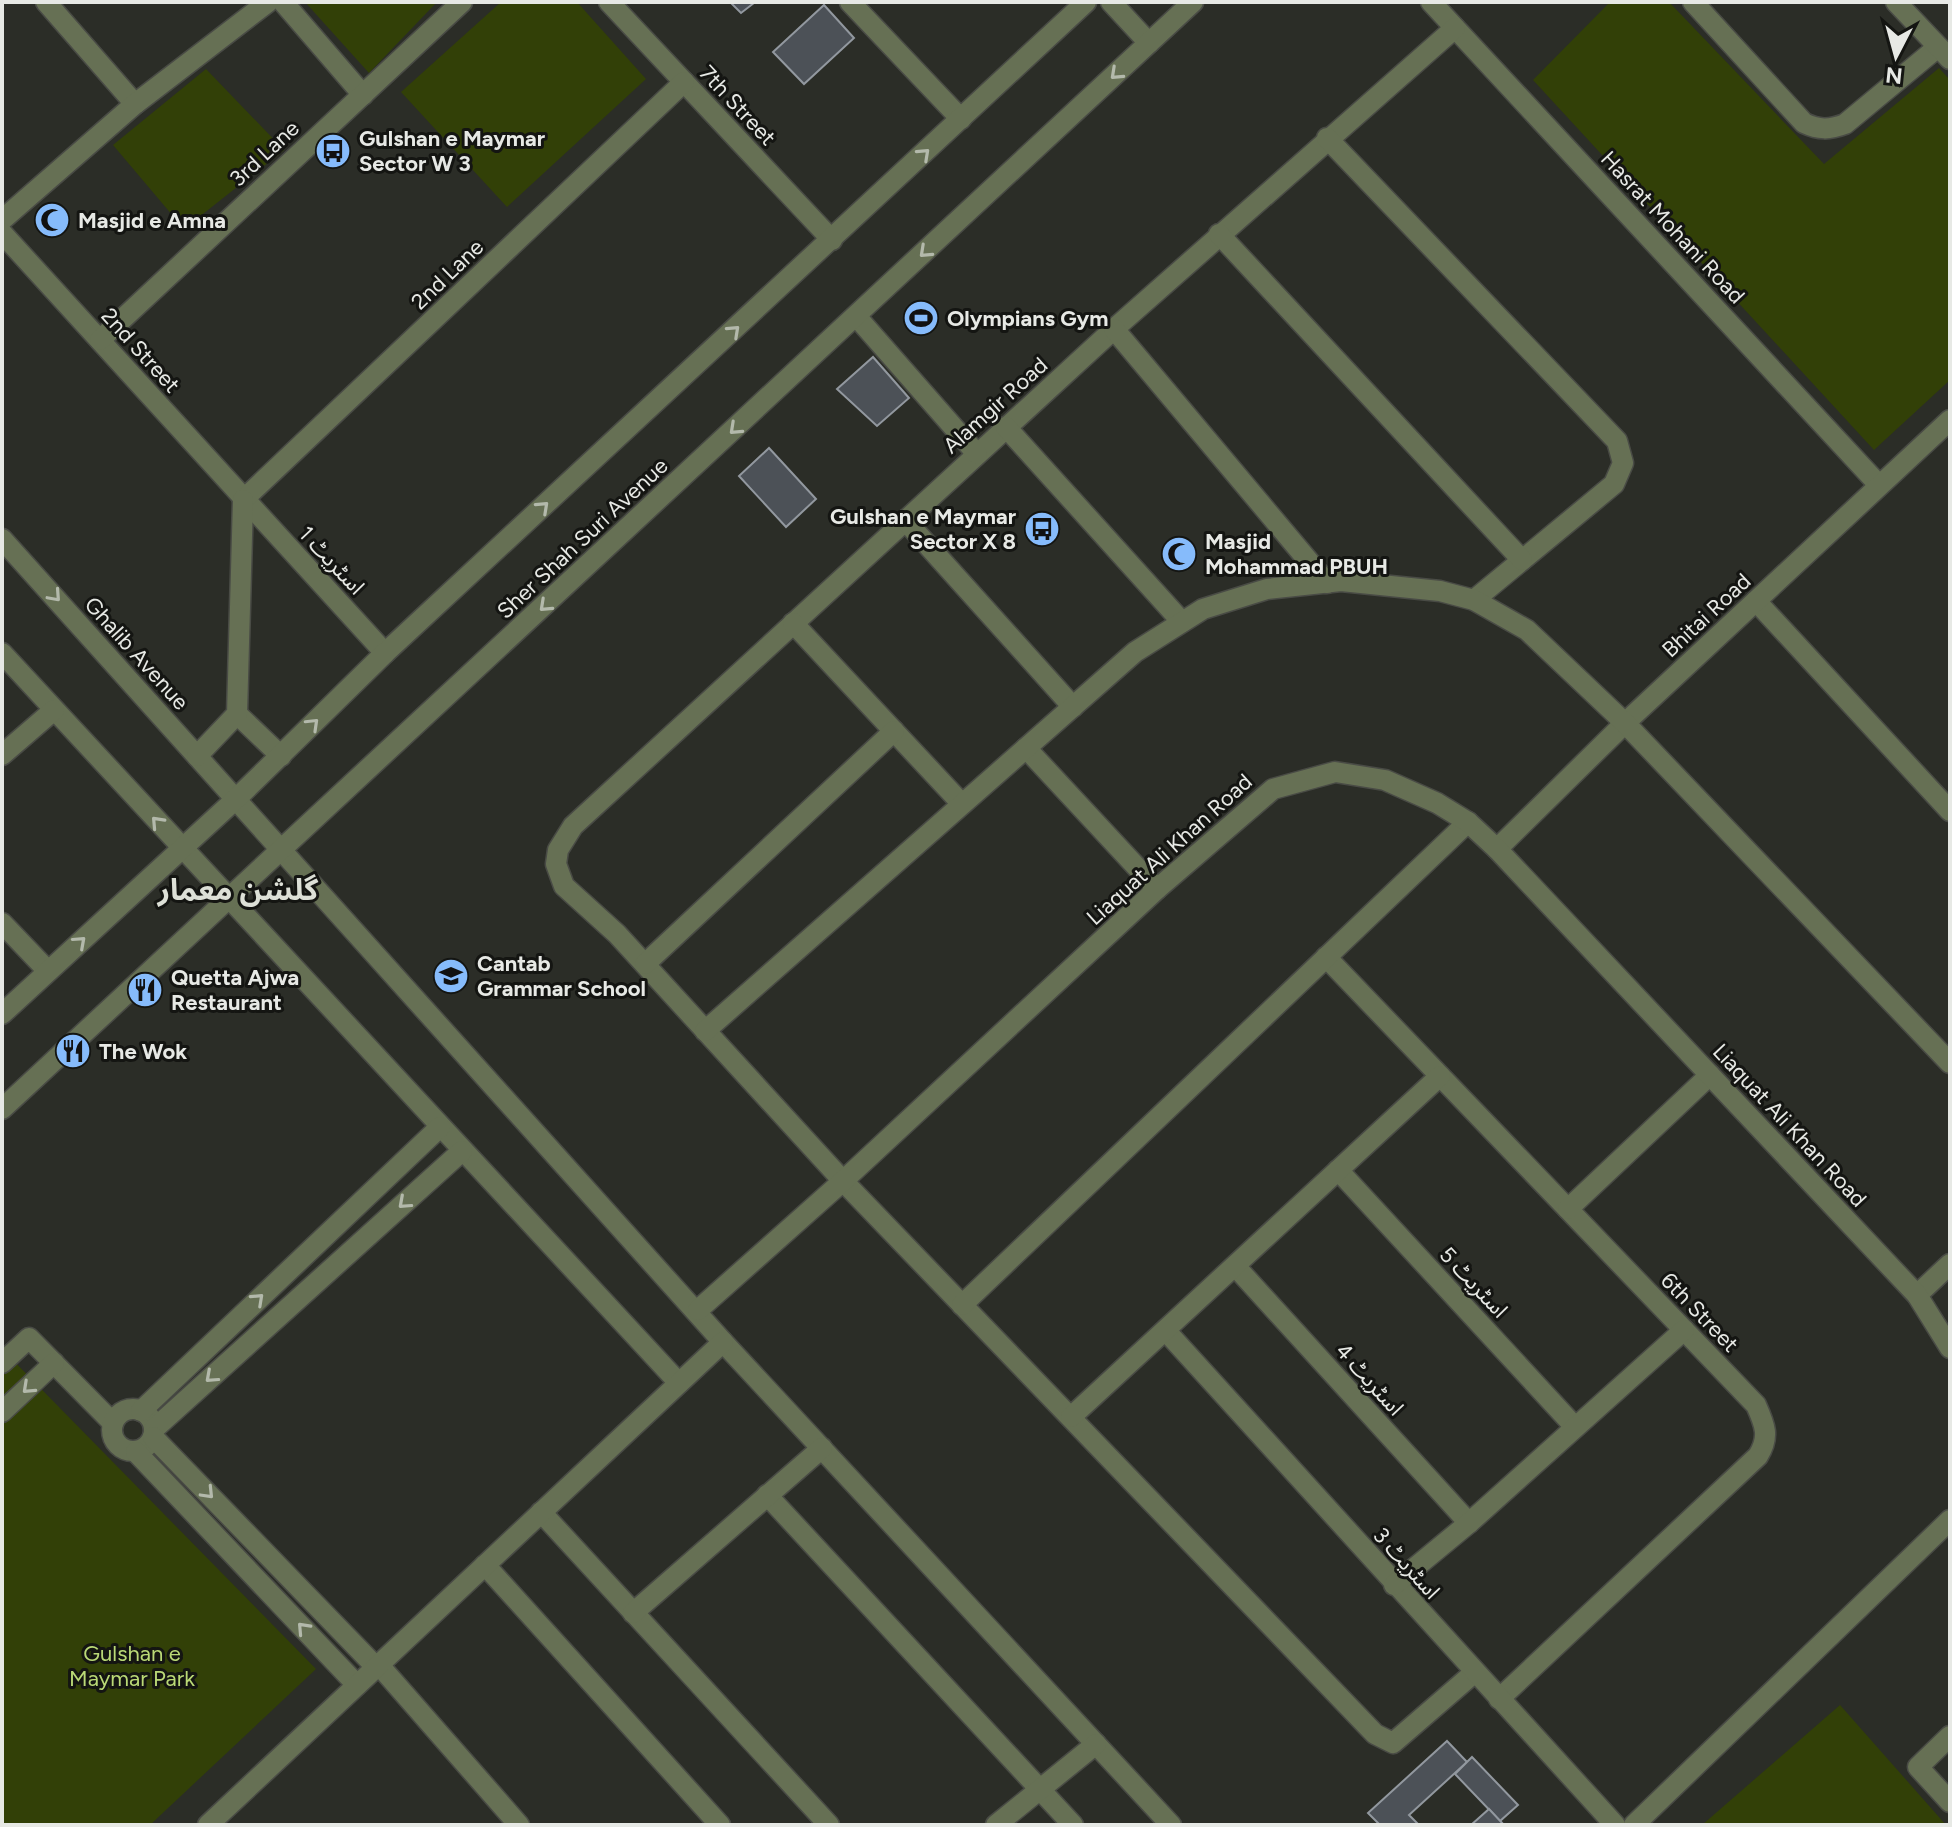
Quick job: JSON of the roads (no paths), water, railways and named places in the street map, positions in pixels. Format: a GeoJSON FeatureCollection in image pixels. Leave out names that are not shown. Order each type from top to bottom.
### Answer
{"type":"FeatureCollection","features":[{"type":"Feature","properties":{"kind":"street"},"geometry":{"type":"LineString","coordinates":[[46,2],[135,104]]}},
{"type":"Feature","properties":{"kind":"street"},"geometry":{"type":"LineString","coordinates":[[2,220],[135,104],[268,2]]}},
{"type":"Feature","properties":{"kind":"street"},"geometry":{"type":"LineString","coordinates":[[283,2],[363,95]]}},
{"type":"Feature","properties":{"kind":"street","name":"3rd Lane"},"geometry":{"type":"LineString","coordinates":[[100,340],[462,2]]}},
{"type":"Feature","properties":{"kind":"street","name":"7th Street"},"geometry":{"type":"LineString","coordinates":[[609,2],[832,240]]}},
{"type":"Feature","properties":{"kind":"street"},"geometry":{"type":"LineString","coordinates":[[850,2],[961,119]]}},
{"type":"Feature","properties":{"kind":"street"},"geometry":{"type":"LineString","coordinates":[[2,1014],[237,798],[385,653],[1086,2]]}},
{"type":"Feature","properties":{"kind":"street"},"geometry":{"type":"LineString","coordinates":[[1111,2],[1149,43]]}},
{"type":"Feature","properties":{"kind":"street","name":"Sher Shah Suri Avenue"},"geometry":{"type":"LineString","coordinates":[[2,1109],[1193,2]]}},
{"type":"Feature","properties":{"kind":"street","name":"Hasrat Mohani Road"},"geometry":{"type":"LineString","coordinates":[[1431,2],[1879,485]]}},
{"type":"Feature","properties":{"kind":"street"},"geometry":{"type":"LineString","coordinates":[[1693,2],[1804,123],[1816,129],[1832,129],[1845,124],[1944,53],[1896,2]]}},
{"type":"Feature","properties":{"kind":"street","name":"Alamgir Road"},"geometry":{"type":"LineString","coordinates":[[645,964],[564,886],[556,864],[558,850],[573,826],[1219,234],[1455,28]]}},
{"type":"Feature","properties":{"kind":"street","name":"2nd Lane"},"geometry":{"type":"LineString","coordinates":[[243,500],[684,82]]}},
{"type":"Feature","properties":{"kind":"street"},"geometry":{"type":"LineString","coordinates":[[1327,138],[1617,441],[1623,463],[1614,484],[1474,600]]}},
{"type":"Feature","properties":{"kind":"street","name":"2nd Street"},"geometry":{"type":"LineString","coordinates":[[2,233],[243,500]]}},
{"type":"Feature","properties":{"kind":"street"},"geometry":{"type":"LineString","coordinates":[[1219,234],[1522,560]]}},
{"type":"Feature","properties":{"kind":"street"},"geometry":{"type":"LineString","coordinates":[[856,316],[977,454]]}},
{"type":"Feature","properties":{"kind":"street"},"geometry":{"type":"LineString","coordinates":[[1114,329],[1327,583]]}},
{"type":"Feature","properties":{"kind":"street","name":"Bhitai Road"},"geometry":{"type":"LineString","coordinates":[[1497,849],[1625,723],[1950,420]]}},
{"type":"Feature","properties":{"kind":"street"},"geometry":{"type":"LineString","coordinates":[[1006,427],[1182,622]]}},
{"type":"Feature","properties":{"kind":"street"},"geometry":{"type":"LineString","coordinates":[[197,756],[237,714],[243,500]]}},
{"type":"Feature","properties":{"kind":"street","name":"اسٹریٹ 1"},"geometry":{"type":"LineString","coordinates":[[243,500],[385,653]]}},
{"type":"Feature","properties":{"kind":"street"},"geometry":{"type":"LineString","coordinates":[[905,520],[1073,707]]}},
{"type":"Feature","properties":{"kind":"street","name":"Ghalib Avenue"},"geometry":{"type":"LineString","coordinates":[[2,539],[698,1310],[723,1342],[1171,1825]]}},
{"type":"Feature","properties":{"kind":"street"},"geometry":{"type":"LineString","coordinates":[[705,1031],[1135,652],[1203,609],[1267,589],[1327,583],[1440,591],[1474,600],[1527,630],[1625,723],[1950,1063]]}},
{"type":"Feature","properties":{"kind":"street"},"geometry":{"type":"LineString","coordinates":[[1756,601],[1950,811]]}},
{"type":"Feature","properties":{"kind":"street"},"geometry":{"type":"LineString","coordinates":[[793,623],[962,804]]}},
{"type":"Feature","properties":{"kind":"street"},"geometry":{"type":"LineString","coordinates":[[2,653],[679,1383]]}},
{"type":"Feature","properties":{"kind":"street"},"geometry":{"type":"LineString","coordinates":[[2,755],[54,710]]}},
{"type":"Feature","properties":{"kind":"street"},"geometry":{"type":"LineString","coordinates":[[237,714],[281,756]]}},
{"type":"Feature","properties":{"kind":"street"},"geometry":{"type":"LineString","coordinates":[[894,731],[645,964],[843,1181],[1375,1734],[1393,1743],[1475,1672]]}},
{"type":"Feature","properties":{"kind":"street"},"geometry":{"type":"LineString","coordinates":[[1026,748],[1157,889]]}},
{"type":"Feature","properties":{"kind":"street","name":"Liaquat Ali Khan Road"},"geometry":{"type":"LineString","coordinates":[[698,1310],[843,1181],[1157,889],[1273,789],[1304,777],[1335,772],[1385,780],[1437,803],[1468,822],[1497,849],[1917,1295],[1950,1348]]}},
{"type":"Feature","properties":{"kind":"street"},"geometry":{"type":"LineString","coordinates":[[962,1305],[1468,822]]}},
{"type":"Feature","properties":{"kind":"street"},"geometry":{"type":"LineString","coordinates":[[2,923],[48,971]]}},
{"type":"Feature","properties":{"kind":"street","name":"6th Street"},"geometry":{"type":"LineString","coordinates":[[1326,957],[1756,1405],[1765,1425],[1767,1442],[1758,1456],[1499,1699]]}},
{"type":"Feature","properties":{"kind":"street"},"geometry":{"type":"LineString","coordinates":[[1568,1209],[1710,1075]]}},
{"type":"Feature","properties":{"kind":"street"},"geometry":{"type":"LineString","coordinates":[[1071,1417],[1440,1076]]}},
{"type":"Feature","properties":{"kind":"street"},"geometry":{"type":"LineString","coordinates":[[357,1685],[136,1452],[125,1450],[117,1444],[112,1434],[113,1423],[120,1414],[141,1411],[440,1127]]}},
{"type":"Feature","properties":{"kind":"street"},"geometry":{"type":"LineString","coordinates":[[136,1452],[462,1151]]}},
{"type":"Feature","properties":{"kind":"street","name":"اسٹریٹ 5"},"geometry":{"type":"LineString","coordinates":[[1338,1170],[1575,1427]]}},
{"type":"Feature","properties":{"kind":"street"},"geometry":{"type":"LineString","coordinates":[[1917,1295],[1950,1264]]}},
{"type":"Feature","properties":{"kind":"street","name":"اسٹریٹ 4"},"geometry":{"type":"LineString","coordinates":[[1236,1267],[1469,1523]]}},
{"type":"Feature","properties":{"kind":"street"},"geometry":{"type":"LineString","coordinates":[[1394,1585],[1469,1523],[1684,1330]]}},
{"type":"Feature","properties":{"kind":"street","name":"اسٹریٹ 3"},"geometry":{"type":"LineString","coordinates":[[1166,1331],[1615,1825]]}},
{"type":"Feature","properties":{"kind":"street"},"geometry":{"type":"LineString","coordinates":[[2,1363],[29,1338],[113,1423]]}},
{"type":"Feature","properties":{"kind":"street"},"geometry":{"type":"LineString","coordinates":[[208,1825],[723,1342]]}},
{"type":"Feature","properties":{"kind":"street"},"geometry":{"type":"LineString","coordinates":[[2,1412],[54,1363]]}},
{"type":"Feature","properties":{"kind":"street"},"geometry":{"type":"LineString","coordinates":[[141,1411],[150,1418],[154,1433],[378,1666],[519,1825]]}},
{"type":"Feature","properties":{"kind":"street"},"geometry":{"type":"LineString","coordinates":[[633,1613],[822,1448]]}},
{"type":"Feature","properties":{"kind":"street"},"geometry":{"type":"LineString","coordinates":[[767,1495],[1073,1825]]}},
{"type":"Feature","properties":{"kind":"street"},"geometry":{"type":"LineString","coordinates":[[541,1512],[829,1825]]}},
{"type":"Feature","properties":{"kind":"street"},"geometry":{"type":"LineString","coordinates":[[1634,1825],[1950,1520]]}},
{"type":"Feature","properties":{"kind":"street"},"geometry":{"type":"LineString","coordinates":[[485,1565],[714,1823]]}},
{"type":"Feature","properties":{"kind":"street"},"geometry":{"type":"LineString","coordinates":[[1950,1736],[1918,1767],[1950,1802]]}},
{"type":"Feature","properties":{"kind":"street"},"geometry":{"type":"LineString","coordinates":[[996,1825],[1096,1744]]}},
{"type":"Feature","properties":{"kind":"place","name":"Gulshan e Maymar Sector W 3"},"geometry":{"type":"Point","coordinates":[333,151]}},
{"type":"Feature","properties":{"kind":"place","name":"Masjid e Amna"},"geometry":{"type":"Point","coordinates":[52,220]}},
{"type":"Feature","properties":{"kind":"place","name":"Olympians Gym"},"geometry":{"type":"Point","coordinates":[921,318]}},
{"type":"Feature","properties":{"kind":"place","name":"Gulshan e Maymar Sector X 8"},"geometry":{"type":"Point","coordinates":[1042,529]}},
{"type":"Feature","properties":{"kind":"place","name":"Masjid Mohammad PBUH"},"geometry":{"type":"Point","coordinates":[1179,554]}},
{"type":"Feature","properties":{"kind":"place","name":"Cantab Grammar School"},"geometry":{"type":"Point","coordinates":[451,976]}},
{"type":"Feature","properties":{"kind":"place","name":"Quetta Ajwa Restaurant"},"geometry":{"type":"Point","coordinates":[145,990]}},
{"type":"Feature","properties":{"kind":"place","name":"The Wok"},"geometry":{"type":"Point","coordinates":[73,1051]}},
{"type":"Feature","properties":{"kind":"district","name":"گلشن معمار"},"geometry":{"type":"Point","coordinates":[238,890]}},
{"type":"Feature","properties":{"kind":"park label","name":"Gulshan e Maymar Park"},"geometry":{"type":"Point","coordinates":[132,1666]}}]}
